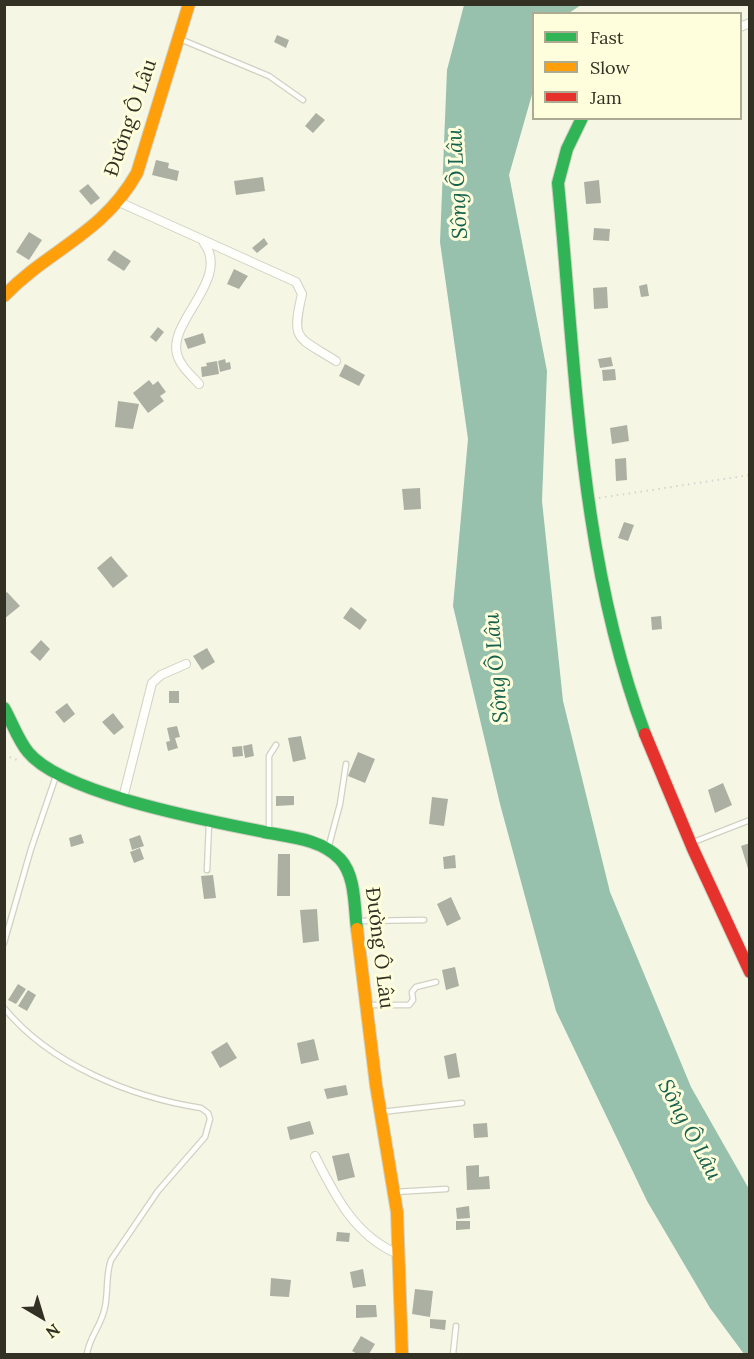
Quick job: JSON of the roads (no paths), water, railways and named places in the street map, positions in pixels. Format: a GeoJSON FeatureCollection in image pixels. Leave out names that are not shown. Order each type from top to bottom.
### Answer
{"type":"FeatureCollection","features":[{"type":"Feature","properties":{"kind":"main road","name":"Đường Ô Lâu"},"geometry":{"type":"LineString","coordinates":[[4,297],[32,271],[75,243],[119,202],[137,173],[189,4]]}},
{"type":"Feature","properties":{"kind":"main road"},"geometry":{"type":"LineString","coordinates":[[581,120],[562,160],[558,183],[588,501],[607,603],[624,671],[690,844],[749,970]]}},
{"type":"Feature","properties":{"kind":"main road","name":"Đường Ô Lâu"},"geometry":{"type":"LineString","coordinates":[[4,708],[28,752],[57,773],[123,798],[175,814],[315,842],[340,859],[350,876],[381,1112],[394,1192],[402,1354]]}},
{"type":"Feature","properties":{"kind":"street"},"geometry":{"type":"LineString","coordinates":[[119,202],[296,282],[302,294],[295,323],[297,332],[303,339],[336,361]]}},
{"type":"Feature","properties":{"kind":"street"},"geometry":{"type":"LineString","coordinates":[[199,384],[180,360],[176,348],[180,334],[200,298],[211,262],[211,253],[204,242]]}},
{"type":"Feature","properties":{"kind":"street"},"geometry":{"type":"LineString","coordinates":[[123,798],[152,683],[161,675],[186,664]]}},
{"type":"Feature","properties":{"kind":"street"},"geometry":{"type":"LineString","coordinates":[[315,1156],[339,1201],[364,1233],[398,1254]]}},
{"type":"Feature","properties":{"kind":"lane"},"geometry":{"type":"LineString","coordinates":[[178,39],[269,76],[303,100]]}},
{"type":"Feature","properties":{"kind":"lane"},"geometry":{"type":"LineString","coordinates":[[269,831],[270,756],[276,745]]}},
{"type":"Feature","properties":{"kind":"lane"},"geometry":{"type":"LineString","coordinates":[[328,849],[340,804],[346,764]]}},
{"type":"Feature","properties":{"kind":"lane"},"geometry":{"type":"LineString","coordinates":[[4,943],[31,849],[57,773]]}},
{"type":"Feature","properties":{"kind":"lane"},"geometry":{"type":"LineString","coordinates":[[207,870],[209,820]]}},
{"type":"Feature","properties":{"kind":"lane"},"geometry":{"type":"LineString","coordinates":[[690,844],[750,820]]}},
{"type":"Feature","properties":{"kind":"lane"},"geometry":{"type":"LineString","coordinates":[[357,921],[424,921]]}},
{"type":"Feature","properties":{"kind":"lane"},"geometry":{"type":"LineString","coordinates":[[367,1005],[408,1005],[413,1000],[412,992],[416,987],[436,982]]}},
{"type":"Feature","properties":{"kind":"lane"},"geometry":{"type":"LineString","coordinates":[[4,1008],[43,1044],[77,1064],[141,1096],[201,1108],[208,1113],[210,1119],[205,1137],[159,1191],[111,1260],[104,1311],[89,1342],[87,1354]]}},
{"type":"Feature","properties":{"kind":"lane"},"geometry":{"type":"LineString","coordinates":[[381,1112],[462,1103]]}},
{"type":"Feature","properties":{"kind":"lane"},"geometry":{"type":"LineString","coordinates":[[394,1192],[446,1188]]}},
{"type":"Feature","properties":{"kind":"lane"},"geometry":{"type":"LineString","coordinates":[[453,1354],[456,1326]]}},
{"type":"Feature","properties":{"kind":"water","name":"Sông Ô Lâu"},"geometry":{"type":"Polygon","coordinates":[[[464,5],[581,5],[570,12],[532,12],[532,94],[509,175],[547,371],[542,501],[563,701],[610,892],[691,1087],[749,1189],[749,1354],[744,1354],[710,1308],[647,1201],[556,1011],[500,804],[453,606],[468,439],[440,242],[447,70],[464,5]]]}}]}
